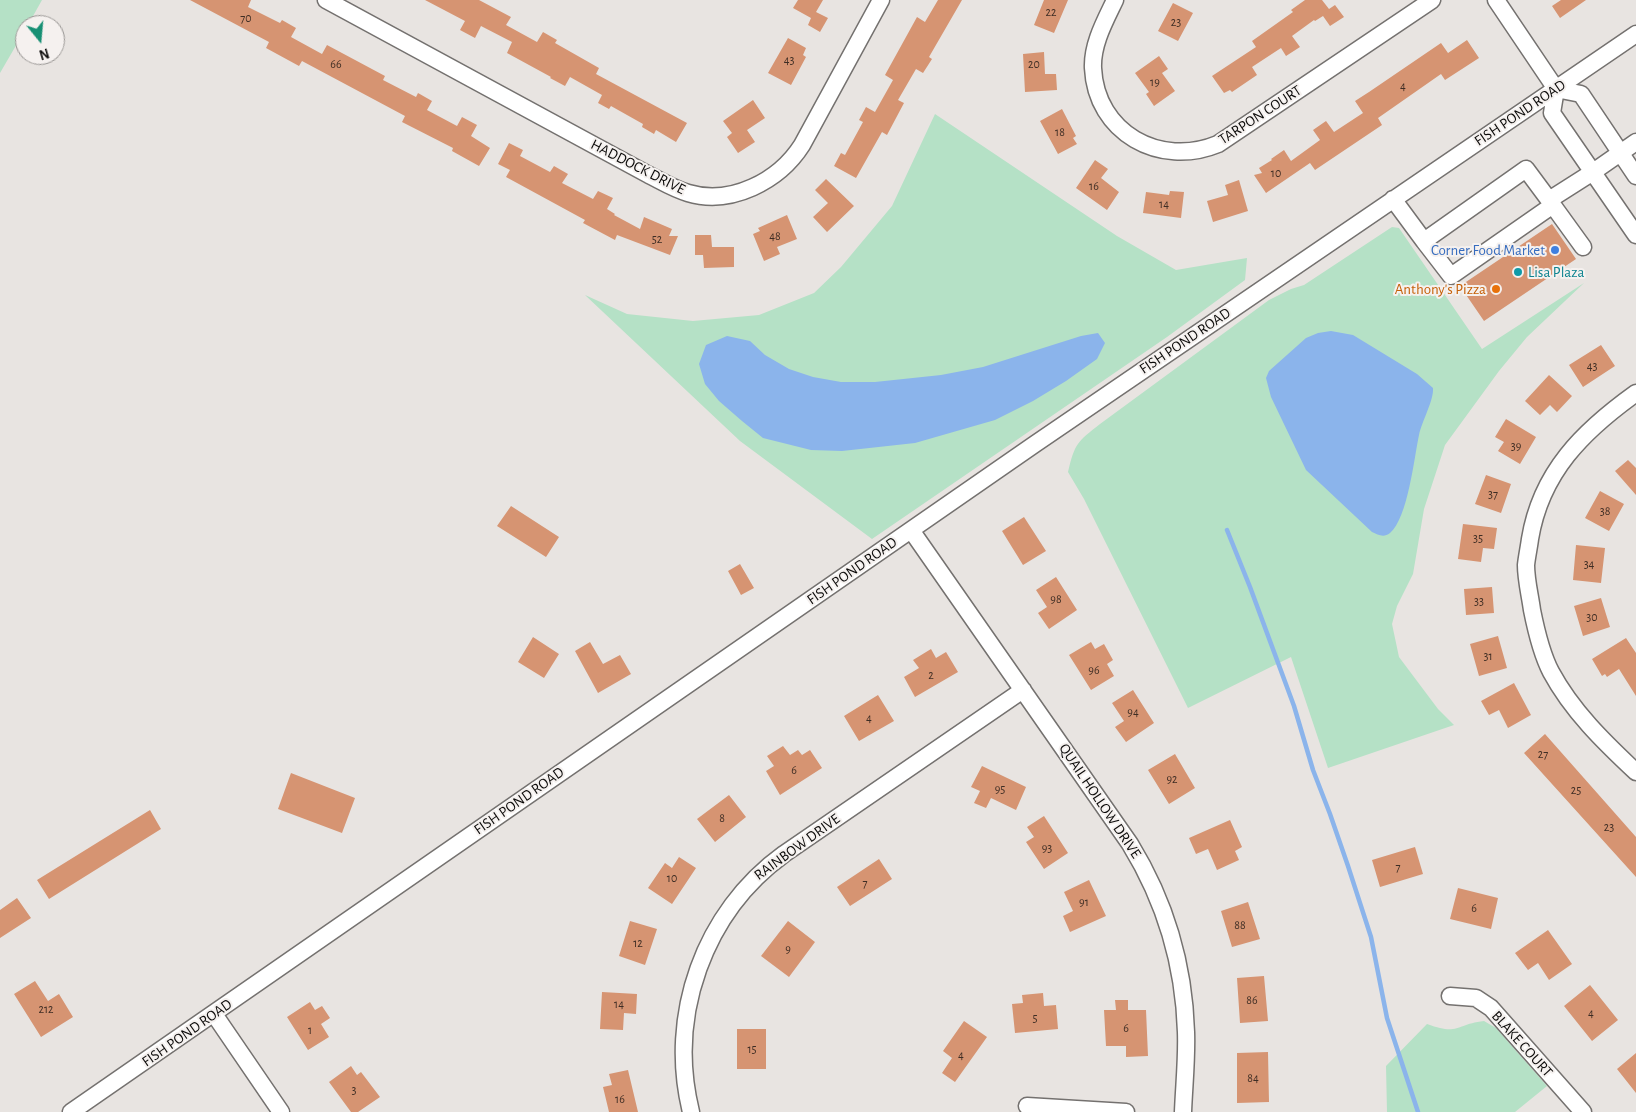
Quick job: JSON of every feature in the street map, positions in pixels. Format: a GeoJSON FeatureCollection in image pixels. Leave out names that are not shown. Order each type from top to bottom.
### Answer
{"type":"FeatureCollection","features":[{"type":"Feature","properties":{"kind":"street","name":"HADDOCK DRIVE"},"geometry":{"type":"LineString","coordinates":[[326,0],[649,175],[688,193],[704,196],[736,193],[753,187],[769,178],[788,163],[802,144],[881,0]]}},
{"type":"Feature","properties":{"kind":"street","name":"TARPON COURT"},"geometry":{"type":"LineString","coordinates":[[1115,0],[1102,27],[1094,55],[1093,67],[1098,94],[1112,120],[1124,132],[1138,142],[1154,149],[1170,152],[1203,150],[1218,144],[1432,0]]}},
{"type":"Feature","properties":{"kind":"street"},"geometry":{"type":"LineString","coordinates":[[1496,0],[1556,89],[1552,114],[1636,235]]}},
{"type":"Feature","properties":{"kind":"street","name":"FISH POND ROAD"},"geometry":{"type":"LineString","coordinates":[[71,1112],[911,530],[1636,34]]}},
{"type":"Feature","properties":{"kind":"street"},"geometry":{"type":"LineString","coordinates":[[1556,89],[1581,94],[1636,176]]}},
{"type":"Feature","properties":{"kind":"street"},"geometry":{"type":"LineString","coordinates":[[1393,199],[1451,276],[1636,142]]}},
{"type":"Feature","properties":{"kind":"street"},"geometry":{"type":"LineString","coordinates":[[1424,241],[1526,169],[1583,247]]}},
{"type":"Feature","properties":{"kind":"street"},"geometry":{"type":"LineString","coordinates":[[1636,393],[1616,407],[1580,438],[1559,465],[1544,492],[1533,524],[1526,564],[1535,622],[1550,671],[1592,729],[1636,772]]}},
{"type":"Feature","properties":{"kind":"street","name":"QUAIL HOLLOW DRIVE"},"geometry":{"type":"LineString","coordinates":[[911,530],[1024,690],[1144,866],[1166,917],[1180,974],[1186,1033],[1183,1112]]}},
{"type":"Feature","properties":{"kind":"street","name":"RAINBOW DRIVE"},"geometry":{"type":"LineString","coordinates":[[691,1112],[683,1048],[691,990],[703,954],[735,900],[765,868],[1024,690]]}},
{"type":"Feature","properties":{"kind":"street","name":"BLAKE COURT"},"geometry":{"type":"LineString","coordinates":[[1450,996],[1476,998],[1491,1008],[1583,1112]]}},
{"type":"Feature","properties":{"kind":"street"},"geometry":{"type":"LineString","coordinates":[[214,1014],[281,1112]]}},
{"type":"Feature","properties":{"kind":"street"},"geometry":{"type":"LineString","coordinates":[[1027,1106],[1126,1112]]}},
{"type":"Feature","properties":{"kind":"green space"},"geometry":{"type":"Polygon","coordinates":[[[0,0],[42,0],[34,15],[15,15],[15,47],[0,73],[0,0]]]}},
{"type":"Feature","properties":{"kind":"green space"},"geometry":{"type":"Polygon","coordinates":[[[935,114],[1117,236],[1176,270],[1247,258],[1245,280],[1167,337],[872,539],[740,441],[585,295],[627,314],[693,321],[759,315],[814,293],[841,267],[892,206],[935,114]]]}},
{"type":"Feature","properties":{"kind":"green space"},"geometry":{"type":"Polygon","coordinates":[[[1392,227],[1399,228],[1482,349],[1584,283],[1527,337],[1499,371],[1445,445],[1424,509],[1413,574],[1397,606],[1392,624],[1399,657],[1438,709],[1454,725],[1328,768],[1291,657],[1188,708],[1084,499],[1068,472],[1078,444],[1100,424],[1269,300],[1304,285],[1392,227]]]}},
{"type":"Feature","properties":{"kind":"green space"},"geometry":{"type":"Polygon","coordinates":[[[1484,1021],[1496,1028],[1547,1086],[1515,1112],[1387,1112],[1386,1066],[1427,1024],[1452,1029],[1484,1021]]]}},
{"type":"Feature","properties":{"kind":"water"},"geometry":{"type":"Polygon","coordinates":[[[1331,331],[1353,335],[1417,374],[1433,388],[1432,398],[1419,435],[1406,501],[1396,525],[1390,533],[1383,536],[1372,532],[1306,470],[1271,397],[1266,378],[1269,371],[1306,338],[1318,333],[1331,331]]]}},
{"type":"Feature","properties":{"kind":"water"},"geometry":{"type":"Polygon","coordinates":[[[1098,333],[1105,343],[1097,359],[1033,401],[995,420],[915,443],[842,451],[811,450],[763,438],[719,401],[705,384],[699,364],[706,345],[727,336],[750,341],[765,355],[789,369],[813,377],[841,382],[875,382],[941,375],[983,367],[1081,336],[1098,333]]]}},
{"type":"Feature","properties":{"kind":"building"},"geometry":{"type":"Polygon","coordinates":[[[190,0],[251,0],[248,7],[280,23],[282,20],[296,28],[291,37],[322,54],[327,45],[385,76],[383,80],[416,97],[418,93],[432,101],[427,110],[457,126],[462,117],[477,125],[471,136],[490,148],[479,166],[452,151],[453,148],[402,122],[405,116],[302,61],[299,66],[266,48],[269,42],[190,0]]]}},
{"type":"Feature","properties":{"kind":"building"},"geometry":{"type":"Polygon","coordinates":[[[425,0],[479,0],[511,17],[506,25],[537,42],[543,32],[557,40],[555,43],[599,68],[596,74],[687,123],[676,142],[656,130],[654,134],[642,127],[643,124],[611,106],[609,109],[598,103],[602,95],[570,77],[565,86],[507,53],[512,42],[481,26],[475,38],[460,30],[465,21],[425,0]]]}},
{"type":"Feature","properties":{"kind":"building"},"geometry":{"type":"Polygon","coordinates":[[[798,0],[823,0],[816,12],[828,18],[820,32],[808,25],[811,18],[793,8],[798,0]]]}},
{"type":"Feature","properties":{"kind":"building"},"geometry":{"type":"Polygon","coordinates":[[[938,0],[962,0],[929,57],[932,59],[923,73],[916,69],[898,100],[904,103],[887,135],[882,132],[856,178],[834,166],[841,153],[845,155],[863,122],[859,120],[866,107],[875,112],[893,80],[885,75],[917,17],[925,22],[938,0]]]}},
{"type":"Feature","properties":{"kind":"building"},"geometry":{"type":"Polygon","coordinates":[[[1044,0],[1068,0],[1054,33],[1034,25],[1044,0]]]}},
{"type":"Feature","properties":{"kind":"building"},"geometry":{"type":"Polygon","coordinates":[[[1305,0],[1322,0],[1329,9],[1335,5],[1344,17],[1330,26],[1323,16],[1314,20],[1292,36],[1300,47],[1286,56],[1281,48],[1252,67],[1257,75],[1232,92],[1230,90],[1224,93],[1212,76],[1256,47],[1252,41],[1293,12],[1291,10],[1305,0]]]}},
{"type":"Feature","properties":{"kind":"building"},"geometry":{"type":"Polygon","coordinates":[[[1561,0],[1586,0],[1560,18],[1552,6],[1561,0]]]}},
{"type":"Feature","properties":{"kind":"building"},"geometry":{"type":"Polygon","coordinates":[[[1173,3],[1193,13],[1178,41],[1158,31],[1173,3]]]}},
{"type":"Feature","properties":{"kind":"building"},"geometry":{"type":"Polygon","coordinates":[[[788,38],[806,48],[803,55],[806,57],[791,85],[768,73],[788,38]]]}},
{"type":"Feature","properties":{"kind":"building"},"geometry":{"type":"Polygon","coordinates":[[[1467,40],[1479,58],[1445,80],[1441,74],[1378,118],[1382,125],[1315,170],[1310,163],[1266,193],[1254,175],[1262,173],[1259,168],[1284,150],[1291,161],[1320,140],[1313,130],[1326,121],[1334,132],[1363,113],[1355,101],[1441,43],[1448,53],[1467,40]]]}},
{"type":"Feature","properties":{"kind":"building"},"geometry":{"type":"Polygon","coordinates":[[[1044,52],[1045,74],[1056,74],[1057,90],[1025,92],[1023,54],[1044,52]]]}},
{"type":"Feature","properties":{"kind":"building"},"geometry":{"type":"Polygon","coordinates":[[[1159,56],[1168,69],[1162,73],[1175,91],[1154,106],[1146,94],[1149,92],[1135,73],[1159,56]]]}},
{"type":"Feature","properties":{"kind":"building"},"geometry":{"type":"Polygon","coordinates":[[[753,100],[765,118],[747,130],[755,142],[738,153],[727,137],[732,133],[723,121],[753,100]]]}},
{"type":"Feature","properties":{"kind":"building"},"geometry":{"type":"Polygon","coordinates":[[[1062,109],[1076,136],[1073,138],[1077,144],[1058,154],[1040,121],[1062,109]]]}},
{"type":"Feature","properties":{"kind":"building"},"geometry":{"type":"Polygon","coordinates":[[[509,143],[523,150],[520,156],[550,172],[554,166],[568,174],[562,183],[593,199],[598,191],[613,198],[607,209],[614,215],[640,229],[644,217],[672,229],[669,236],[678,236],[670,255],[617,235],[615,240],[583,223],[585,220],[506,177],[510,170],[498,164],[509,143]]]}},
{"type":"Feature","properties":{"kind":"building"},"geometry":{"type":"Polygon","coordinates":[[[1095,160],[1108,169],[1101,178],[1119,192],[1107,210],[1076,188],[1095,160]]]}},
{"type":"Feature","properties":{"kind":"building"},"geometry":{"type":"Polygon","coordinates":[[[826,179],[854,206],[827,232],[813,217],[828,203],[815,190],[826,179]]]}},
{"type":"Feature","properties":{"kind":"building"},"geometry":{"type":"Polygon","coordinates":[[[1239,180],[1248,211],[1213,222],[1207,201],[1228,195],[1225,185],[1239,180]]]}},
{"type":"Feature","properties":{"kind":"building"},"geometry":{"type":"Polygon","coordinates":[[[1170,191],[1184,192],[1181,218],[1143,213],[1146,192],[1169,195],[1170,191]]]}},
{"type":"Feature","properties":{"kind":"building"},"geometry":{"type":"Polygon","coordinates":[[[787,215],[797,239],[777,247],[780,254],[764,261],[753,234],[760,231],[758,228],[787,215]]]}},
{"type":"Feature","properties":{"kind":"building","name":"Lisa Plaza"},"geometry":{"type":"Polygon","coordinates":[[[1552,224],[1576,259],[1484,321],[1460,286],[1552,224]]]}},
{"type":"Feature","properties":{"kind":"building"},"geometry":{"type":"Polygon","coordinates":[[[695,235],[711,235],[712,247],[734,247],[734,267],[704,268],[703,255],[695,255],[695,235]]]}},
{"type":"Feature","properties":{"kind":"building"},"geometry":{"type":"Polygon","coordinates":[[[1601,345],[1615,366],[1583,387],[1569,365],[1601,345]]]}},
{"type":"Feature","properties":{"kind":"building"},"geometry":{"type":"Polygon","coordinates":[[[1549,375],[1572,396],[1557,412],[1550,405],[1540,415],[1525,401],[1549,375]]]}},
{"type":"Feature","properties":{"kind":"building"},"geometry":{"type":"Polygon","coordinates":[[[1506,419],[1536,437],[1520,464],[1498,451],[1504,442],[1495,437],[1506,419]]]}},
{"type":"Feature","properties":{"kind":"building"},"geometry":{"type":"Polygon","coordinates":[[[1628,460],[1636,468],[1636,495],[1615,471],[1628,460]]]}},
{"type":"Feature","properties":{"kind":"building"},"geometry":{"type":"Polygon","coordinates":[[[1486,475],[1511,484],[1501,513],[1475,504],[1486,475]]]}},
{"type":"Feature","properties":{"kind":"building"},"geometry":{"type":"Polygon","coordinates":[[[1600,491],[1624,504],[1609,531],[1585,518],[1600,491]]]}},
{"type":"Feature","properties":{"kind":"building"},"geometry":{"type":"Polygon","coordinates":[[[511,506],[559,537],[546,557],[497,526],[511,506]]]}},
{"type":"Feature","properties":{"kind":"building"},"geometry":{"type":"Polygon","coordinates":[[[1024,517],[1046,551],[1023,565],[1002,531],[1024,517]]]}},
{"type":"Feature","properties":{"kind":"building"},"geometry":{"type":"Polygon","coordinates":[[[1463,524],[1497,528],[1494,549],[1483,548],[1481,562],[1458,559],[1463,524]]]}},
{"type":"Feature","properties":{"kind":"building"},"geometry":{"type":"Polygon","coordinates":[[[1576,545],[1605,548],[1601,583],[1573,580],[1576,545]]]}},
{"type":"Feature","properties":{"kind":"building"},"geometry":{"type":"Polygon","coordinates":[[[740,564],[754,588],[741,595],[728,571],[740,564]]]}},
{"type":"Feature","properties":{"kind":"building"},"geometry":{"type":"Polygon","coordinates":[[[1056,577],[1077,610],[1049,629],[1038,613],[1047,607],[1036,590],[1056,577]]]}},
{"type":"Feature","properties":{"kind":"building"},"geometry":{"type":"Polygon","coordinates":[[[1492,587],[1494,613],[1466,615],[1464,589],[1492,587]]]}},
{"type":"Feature","properties":{"kind":"building"},"geometry":{"type":"Polygon","coordinates":[[[1601,598],[1610,627],[1583,636],[1574,606],[1601,598]]]}},
{"type":"Feature","properties":{"kind":"building"},"geometry":{"type":"Polygon","coordinates":[[[1498,636],[1507,668],[1479,676],[1470,644],[1498,636]]]}},
{"type":"Feature","properties":{"kind":"building"},"geometry":{"type":"Polygon","coordinates":[[[533,637],[559,654],[544,678],[518,662],[533,637]]]}},
{"type":"Feature","properties":{"kind":"building"},"geometry":{"type":"Polygon","coordinates":[[[1626,638],[1636,653],[1636,696],[1619,669],[1607,677],[1605,674],[1602,676],[1592,659],[1626,638]]]}},
{"type":"Feature","properties":{"kind":"building"},"geometry":{"type":"Polygon","coordinates":[[[590,642],[603,664],[620,655],[631,674],[598,693],[575,651],[590,642]]]}},
{"type":"Feature","properties":{"kind":"building"},"geometry":{"type":"Polygon","coordinates":[[[1091,642],[1095,649],[1104,644],[1113,660],[1107,664],[1114,676],[1091,690],[1069,655],[1091,642]]]}},
{"type":"Feature","properties":{"kind":"building"},"geometry":{"type":"Polygon","coordinates":[[[931,649],[936,658],[946,652],[958,672],[915,697],[904,677],[919,668],[913,660],[931,649]]]}},
{"type":"Feature","properties":{"kind":"building"},"geometry":{"type":"Polygon","coordinates":[[[1514,683],[1531,715],[1508,728],[1499,710],[1489,715],[1481,701],[1514,683]]]}},
{"type":"Feature","properties":{"kind":"building"},"geometry":{"type":"Polygon","coordinates":[[[1133,690],[1154,723],[1126,742],[1115,727],[1124,721],[1112,703],[1133,690]]]}},
{"type":"Feature","properties":{"kind":"building"},"geometry":{"type":"Polygon","coordinates":[[[878,695],[894,721],[859,741],[844,716],[878,695]]]}},
{"type":"Feature","properties":{"kind":"building"},"geometry":{"type":"Polygon","coordinates":[[[1545,734],[1636,837],[1636,877],[1524,753],[1545,734]]]}},
{"type":"Feature","properties":{"kind":"building"},"geometry":{"type":"Polygon","coordinates":[[[783,746],[790,755],[798,750],[802,755],[810,750],[822,768],[780,795],[766,771],[774,766],[767,756],[783,746]]]}},
{"type":"Feature","properties":{"kind":"building"},"geometry":{"type":"Polygon","coordinates":[[[1175,754],[1195,788],[1169,804],[1148,770],[1175,754]]]}},
{"type":"Feature","properties":{"kind":"building"},"geometry":{"type":"Polygon","coordinates":[[[982,766],[1026,787],[1016,810],[991,798],[986,808],[974,803],[980,791],[971,787],[982,766]]]}},
{"type":"Feature","properties":{"kind":"building"},"geometry":{"type":"Polygon","coordinates":[[[291,773],[355,798],[342,833],[278,809],[291,773]]]}},
{"type":"Feature","properties":{"kind":"building"},"geometry":{"type":"Polygon","coordinates":[[[729,795],[746,817],[715,842],[697,819],[729,795]]]}},
{"type":"Feature","properties":{"kind":"building"},"geometry":{"type":"Polygon","coordinates":[[[150,810],[161,829],[49,899],[37,880],[150,810]]]}},
{"type":"Feature","properties":{"kind":"building"},"geometry":{"type":"Polygon","coordinates":[[[1044,816],[1068,853],[1044,869],[1026,842],[1034,837],[1027,827],[1044,816]]]}},
{"type":"Feature","properties":{"kind":"building"},"geometry":{"type":"Polygon","coordinates":[[[1230,820],[1242,847],[1235,851],[1239,860],[1217,870],[1208,849],[1196,854],[1189,838],[1230,820]]]}},
{"type":"Feature","properties":{"kind":"building"},"geometry":{"type":"Polygon","coordinates":[[[1415,847],[1423,874],[1380,887],[1372,860],[1415,847]]]}},
{"type":"Feature","properties":{"kind":"building"},"geometry":{"type":"Polygon","coordinates":[[[679,857],[696,868],[672,904],[648,888],[665,863],[672,868],[679,857]]]}},
{"type":"Feature","properties":{"kind":"building"},"geometry":{"type":"Polygon","coordinates":[[[879,859],[892,879],[850,906],[837,887],[879,859]]]}},
{"type":"Feature","properties":{"kind":"building"},"geometry":{"type":"Polygon","coordinates":[[[1089,880],[1106,916],[1070,932],[1063,916],[1073,911],[1064,892],[1089,880]]]}},
{"type":"Feature","properties":{"kind":"building"},"geometry":{"type":"Polygon","coordinates":[[[1458,888],[1498,898],[1491,929],[1450,919],[1458,888]]]}},
{"type":"Feature","properties":{"kind":"building"},"geometry":{"type":"Polygon","coordinates":[[[17,898],[31,918],[0,938],[0,910],[17,898]]]}},
{"type":"Feature","properties":{"kind":"building"},"geometry":{"type":"Polygon","coordinates":[[[1248,902],[1260,939],[1232,947],[1221,911],[1248,902]]]}},
{"type":"Feature","properties":{"kind":"building"},"geometry":{"type":"Polygon","coordinates":[[[630,921],[657,929],[645,965],[619,956],[630,921]]]}},
{"type":"Feature","properties":{"kind":"building"},"geometry":{"type":"Polygon","coordinates":[[[788,921],[815,942],[789,977],[761,956],[788,921]]]}},
{"type":"Feature","properties":{"kind":"building"},"geometry":{"type":"Polygon","coordinates":[[[1548,930],[1572,964],[1549,980],[1538,963],[1528,970],[1515,953],[1548,930]]]}},
{"type":"Feature","properties":{"kind":"building"},"geometry":{"type":"Polygon","coordinates":[[[1264,976],[1268,1021],[1240,1023],[1237,978],[1264,976]]]}},
{"type":"Feature","properties":{"kind":"building"},"geometry":{"type":"Polygon","coordinates":[[[35,981],[48,1001],[59,994],[73,1017],[41,1037],[14,994],[35,981]]]}},
{"type":"Feature","properties":{"kind":"building"},"geometry":{"type":"Polygon","coordinates":[[[1590,985],[1618,1020],[1592,1041],[1564,1006],[1590,985]]]}},
{"type":"Feature","properties":{"kind":"building"},"geometry":{"type":"Polygon","coordinates":[[[602,992],[637,994],[636,1014],[624,1013],[623,1030],[600,1029],[602,992]]]}},
{"type":"Feature","properties":{"kind":"building"},"geometry":{"type":"Polygon","coordinates":[[[1043,993],[1044,1006],[1056,1005],[1058,1029],[1015,1033],[1012,1004],[1023,1003],[1022,995],[1043,993]]]}},
{"type":"Feature","properties":{"kind":"building"},"geometry":{"type":"Polygon","coordinates":[[[1115,1000],[1128,1000],[1128,1010],[1146,1010],[1148,1056],[1126,1057],[1126,1046],[1106,1046],[1104,1010],[1116,1010],[1115,1000]]]}},
{"type":"Feature","properties":{"kind":"building"},"geometry":{"type":"Polygon","coordinates":[[[310,1002],[315,1010],[322,1006],[330,1018],[321,1024],[329,1037],[308,1050],[287,1017],[310,1002]]]}},
{"type":"Feature","properties":{"kind":"building"},"geometry":{"type":"Polygon","coordinates":[[[964,1021],[987,1037],[955,1082],[942,1073],[952,1058],[943,1051],[964,1021]]]}},
{"type":"Feature","properties":{"kind":"building"},"geometry":{"type":"Polygon","coordinates":[[[737,1029],[766,1029],[766,1069],[737,1069],[737,1029]]]}},
{"type":"Feature","properties":{"kind":"building"},"geometry":{"type":"Polygon","coordinates":[[[1268,1052],[1269,1102],[1237,1103],[1237,1053],[1268,1052]]]}},
{"type":"Feature","properties":{"kind":"building"},"geometry":{"type":"Polygon","coordinates":[[[1636,1053],[1636,1093],[1617,1069],[1636,1053]]]}},
{"type":"Feature","properties":{"kind":"building"},"geometry":{"type":"Polygon","coordinates":[[[351,1066],[357,1075],[361,1072],[380,1097],[358,1112],[351,1112],[329,1082],[351,1066]]]}},
{"type":"Feature","properties":{"kind":"building"},"geometry":{"type":"Polygon","coordinates":[[[628,1070],[638,1112],[609,1112],[603,1087],[612,1085],[609,1074],[628,1070]]]}},
{"type":"Feature","properties":{"kind":"waterway"},"geometry":{"type":"LineString","coordinates":[[1227,530],[1294,706],[1313,770],[1348,866],[1371,937],[1387,1018],[1418,1112]]}},
{"type":"Feature","properties":{"kind":"place","name":"Corner Food Market"},"geometry":{"type":"Point","coordinates":[1555,250]}},
{"type":"Feature","properties":{"kind":"place","name":"Lisa Plaza"},"geometry":{"type":"Point","coordinates":[1518,272]}},
{"type":"Feature","properties":{"kind":"place","name":"Anthony's Pizza"},"geometry":{"type":"Point","coordinates":[1496,289]}}]}
